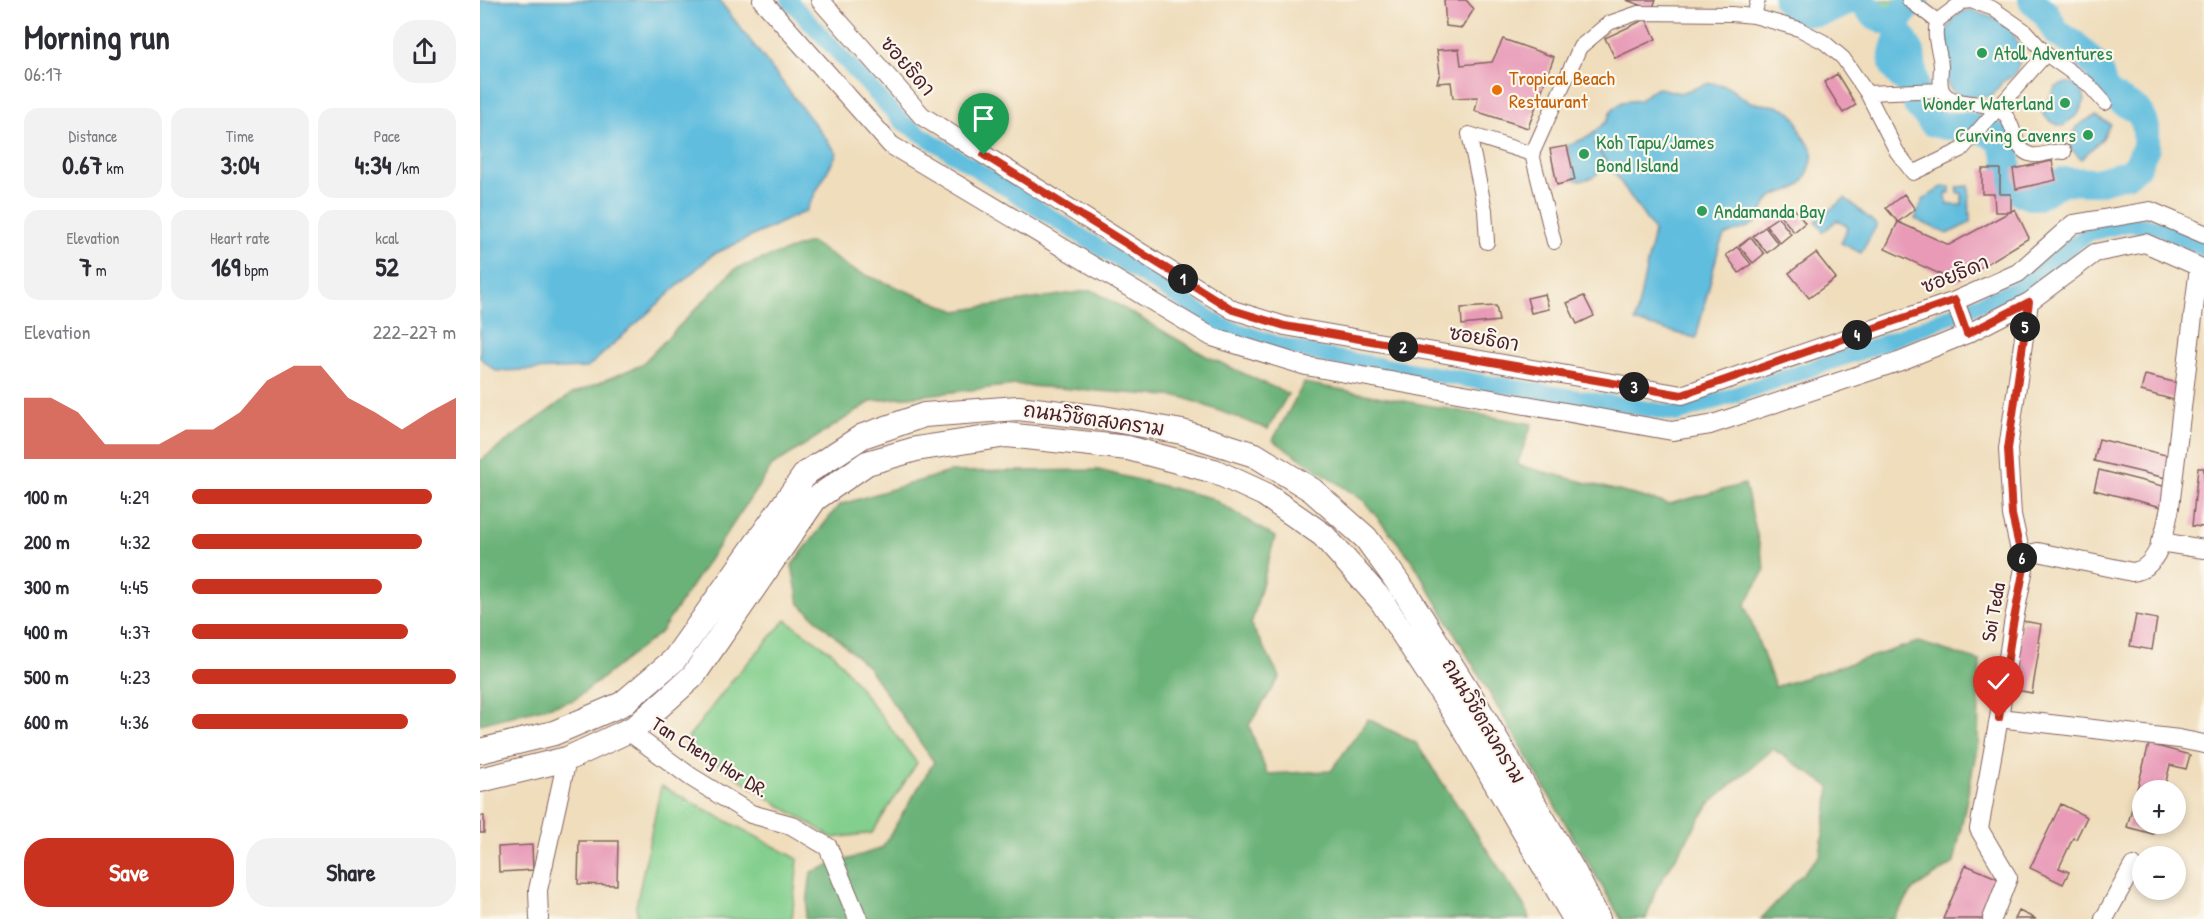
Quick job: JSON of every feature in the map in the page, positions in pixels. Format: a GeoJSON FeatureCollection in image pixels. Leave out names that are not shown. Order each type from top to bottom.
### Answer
{"type":"FeatureCollection","features":[{"type":"Feature","properties":{"kind":"main road","name":"ถนนวิชิตสงคราม"},"geometry":{"type":"LineString","coordinates":[[480,752],[554,733],[622,704],[674,660],[806,473],[863,436],[924,415],[1018,408],[1103,418],[1182,432],[1254,455],[1312,490],[1366,538],[1407,595],[1475,703],[1574,872],[1598,919]]}},
{"type":"Feature","properties":{"kind":"main road","name":"ถนนวิชิตสงคราม"},"geometry":{"type":"LineString","coordinates":[[480,780],[567,759],[636,727],[693,676],[815,499],[867,463],[916,449],[1007,435],[1128,448],[1214,471],[1264,494],[1323,535],[1381,600],[1395,620],[1460,721],[1575,919]]}},
{"type":"Feature","properties":{"kind":"street"},"geometry":{"type":"LineString","coordinates":[[762,0],[891,144],[1212,337],[1306,366],[1672,431],[1710,425],[1901,361],[1967,334],[2029,302],[2095,253],[2145,243],[2202,268],[2172,495],[2160,542],[2150,563],[2137,572],[2128,572],[2038,552],[2021,556]]}},
{"type":"Feature","properties":{"kind":"street","name":"ซอยธิดา"},"geometry":{"type":"LineString","coordinates":[[820,0],[922,116],[1233,310],[1285,326],[1682,395],[1955,300],[2018,273],[2073,224],[2150,211],[2204,234]]}},
{"type":"Feature","properties":{"kind":"street"},"geometry":{"type":"LineString","coordinates":[[1754,16],[1758,0]]}},
{"type":"Feature","properties":{"kind":"street"},"geometry":{"type":"LineString","coordinates":[[1910,0],[1934,19]]}},
{"type":"Feature","properties":{"kind":"street"},"geometry":{"type":"LineString","coordinates":[[1934,19],[1962,2],[1980,3],[2005,15],[2024,30],[2046,54],[2088,84],[2105,103]]}},
{"type":"Feature","properties":{"kind":"street"},"geometry":{"type":"LineString","coordinates":[[1554,242],[1532,154],[1580,47],[1609,23],[1639,6],[1667,12],[1754,16],[1799,29],[1824,42],[1843,58],[1873,93],[1897,152],[1913,173],[1961,150],[2046,54]]}},
{"type":"Feature","properties":{"kind":"street"},"geometry":{"type":"LineString","coordinates":[[1934,19],[1934,37],[1941,66],[1936,91]]}},
{"type":"Feature","properties":{"kind":"street"},"geometry":{"type":"LineString","coordinates":[[1873,93],[1936,91],[1961,102],[1982,104],[2008,118],[2013,127],[2014,137],[2025,152],[2032,155],[2058,150],[2064,152]]}},
{"type":"Feature","properties":{"kind":"street"},"geometry":{"type":"LineString","coordinates":[[1487,242],[1485,210],[1469,134],[1532,154]]}},
{"type":"Feature","properties":{"kind":"street"},"geometry":{"type":"LineString","coordinates":[[1955,300],[1967,334]]}},
{"type":"Feature","properties":{"kind":"street","name":"Soi Teda"},"geometry":{"type":"LineString","coordinates":[[1992,919],[2008,878],[1979,828],[2024,568],[2012,515],[2008,449],[2029,302]]}},
{"type":"Feature","properties":{"kind":"street"},"geometry":{"type":"LineString","coordinates":[[2160,542],[2204,549]]}},
{"type":"Feature","properties":{"kind":"street"},"geometry":{"type":"LineString","coordinates":[[1999,718],[2179,739],[2204,744]]}},
{"type":"Feature","properties":{"kind":"street","name":"Tan Cheng Hor DR."},"geometry":{"type":"LineString","coordinates":[[628,731],[691,777],[751,814],[791,825],[828,847],[858,919]]}},
{"type":"Feature","properties":{"kind":"street"},"geometry":{"type":"LineString","coordinates":[[539,919],[538,890],[567,759]]}},
{"type":"Feature","properties":{"kind":"street"},"geometry":{"type":"LineString","coordinates":[[2104,919],[2132,868]]}},
{"type":"Feature","properties":{"kind":"green space"},"geometry":{"type":"Polygon","coordinates":[[[1787,0],[1915,0],[1900,16],[1897,24],[1876,17],[1861,1],[1816,13],[1794,10],[1787,0]]]}},
{"type":"Feature","properties":{"kind":"green space"},"geometry":{"type":"Polygon","coordinates":[[[811,242],[853,270],[957,311],[1092,290],[1206,356],[1288,394],[1268,429],[1182,397],[1015,385],[872,401],[772,466],[660,633],[574,700],[480,724],[480,461],[570,395],[641,365],[735,269],[811,242]]]}},
{"type":"Feature","properties":{"kind":"green space"},"geometry":{"type":"Polygon","coordinates":[[[1304,383],[1532,424],[1517,465],[1669,504],[1745,484],[1765,569],[1745,605],[1775,687],[1918,642],[1980,661],[1978,743],[1954,863],[1914,889],[1893,919],[1761,919],[1820,855],[1830,787],[1773,749],[1709,804],[1656,889],[1646,919],[1621,919],[1412,560],[1364,501],[1273,440],[1304,383]]]}},
{"type":"Feature","properties":{"kind":"green space"},"geometry":{"type":"Polygon","coordinates":[[[1098,470],[1211,498],[1275,537],[1251,625],[1280,677],[1249,725],[1267,774],[1331,771],[1368,719],[1416,743],[1527,910],[1529,919],[805,919],[811,872],[882,848],[934,762],[868,667],[799,603],[792,565],[839,505],[949,472],[1098,470]]]}},
{"type":"Feature","properties":{"kind":"green space"},"geometry":{"type":"Polygon","coordinates":[[[786,620],[834,654],[917,763],[872,833],[833,838],[768,798],[685,742],[734,678],[786,620]]]}},
{"type":"Feature","properties":{"kind":"green space"},"geometry":{"type":"Polygon","coordinates":[[[661,786],[798,859],[792,919],[638,919],[636,906],[661,786]]]}},
{"type":"Feature","properties":{"kind":"water"},"geometry":{"type":"Polygon","coordinates":[[[480,0],[719,0],[837,153],[806,211],[712,255],[587,368],[496,371],[480,358],[480,0]]]}},
{"type":"Feature","properties":{"kind":"water","name":"Atoll Adventures"},"geometry":{"type":"Polygon","coordinates":[[[1972,9],[2005,24],[2016,39],[2020,51],[2017,69],[1990,96],[1957,95],[1947,84],[1941,66],[1938,41],[1943,32],[1952,24],[1951,20],[1962,12],[1972,9]]]}},
{"type":"Feature","properties":{"kind":"water","name":"Andamanda Bay"},"geometry":{"type":"Polygon","coordinates":[[[1710,83],[1725,86],[1749,101],[1788,110],[1796,119],[1802,136],[1811,147],[1812,161],[1800,185],[1771,198],[1754,224],[1724,236],[1719,247],[1696,338],[1635,322],[1654,231],[1594,143],[1605,161],[1597,174],[1586,180],[1575,180],[1567,146],[1590,136],[1607,121],[1611,111],[1622,102],[1640,100],[1652,90],[1659,88],[1680,93],[1710,83]]]}},
{"type":"Feature","properties":{"kind":"water","name":"Wonder Waterland"},"geometry":{"type":"Polygon","coordinates":[[[2066,83],[2081,88],[2085,100],[2078,114],[2063,126],[2050,121],[2041,110],[2056,87],[2066,83]]]}},
{"type":"Feature","properties":{"kind":"water","name":"Curving Cavenrs"},"geometry":{"type":"Polygon","coordinates":[[[2096,116],[2110,124],[2103,138],[2081,159],[2070,148],[2072,136],[2081,124],[2096,116]]]}},
{"type":"Feature","properties":{"kind":"water"},"geometry":{"type":"Polygon","coordinates":[[[1969,186],[1970,223],[1947,234],[1915,219],[1923,200],[1942,187],[1950,187],[1950,193],[1946,193],[1947,205],[1962,205],[1962,193],[1958,193],[1957,187],[1969,186]]]}},
{"type":"Feature","properties":{"kind":"water"},"geometry":{"type":"Polygon","coordinates":[[[1845,198],[1877,225],[1861,253],[1841,243],[1848,227],[1837,220],[1823,232],[1816,221],[1845,198]]]}},
{"type":"Feature","properties":{"kind":"building"},"geometry":{"type":"Polygon","coordinates":[[[1444,0],[1466,0],[1474,9],[1462,28],[1446,26],[1444,0]]]}},
{"type":"Feature","properties":{"kind":"building"},"geometry":{"type":"Polygon","coordinates":[[[1626,0],[1656,0],[1652,9],[1626,0]]]}},
{"type":"Feature","properties":{"kind":"building"},"geometry":{"type":"Polygon","coordinates":[[[1646,19],[1656,39],[1615,58],[1605,38],[1646,19]]]}},
{"type":"Feature","properties":{"kind":"building","name":"Tropical Beach Restaurant"},"geometry":{"type":"Polygon","coordinates":[[[1503,39],[1554,57],[1528,128],[1475,111],[1478,97],[1453,98],[1451,82],[1437,83],[1440,73],[1437,50],[1459,49],[1461,65],[1492,62],[1503,39]]]}},
{"type":"Feature","properties":{"kind":"building"},"geometry":{"type":"Polygon","coordinates":[[[1837,74],[1856,105],[1843,113],[1824,82],[1837,74]]]}},
{"type":"Feature","properties":{"kind":"building"},"geometry":{"type":"Polygon","coordinates":[[[1567,146],[1575,180],[1557,185],[1550,149],[1567,146]]]}},
{"type":"Feature","properties":{"kind":"building"},"geometry":{"type":"Polygon","coordinates":[[[2052,161],[2056,180],[2016,189],[2013,169],[2052,161]]]}},
{"type":"Feature","properties":{"kind":"building"},"geometry":{"type":"Polygon","coordinates":[[[1982,169],[2000,169],[2000,194],[2011,194],[2011,212],[1995,212],[1994,194],[1982,194],[1982,169]]]}},
{"type":"Feature","properties":{"kind":"building"},"geometry":{"type":"Polygon","coordinates":[[[1904,194],[1915,209],[1898,222],[1886,208],[1904,194]]]}},
{"type":"Feature","properties":{"kind":"building"},"geometry":{"type":"Polygon","coordinates":[[[1792,206],[1805,223],[1794,232],[1780,215],[1792,206]]]}},
{"type":"Feature","properties":{"kind":"building"},"geometry":{"type":"Polygon","coordinates":[[[2015,209],[2029,238],[1957,282],[1885,249],[1898,222],[1949,245],[2015,209]]]}},
{"type":"Feature","properties":{"kind":"building"},"geometry":{"type":"Polygon","coordinates":[[[1778,217],[1791,234],[1780,243],[1766,225],[1778,217]]]}},
{"type":"Feature","properties":{"kind":"building"},"geometry":{"type":"Polygon","coordinates":[[[1765,227],[1778,244],[1767,253],[1753,236],[1765,227]]]}},
{"type":"Feature","properties":{"kind":"building"},"geometry":{"type":"Polygon","coordinates":[[[1751,237],[1764,254],[1753,263],[1739,246],[1751,237]]]}},
{"type":"Feature","properties":{"kind":"building"},"geometry":{"type":"Polygon","coordinates":[[[1737,247],[1751,264],[1739,273],[1726,255],[1737,247]]]}},
{"type":"Feature","properties":{"kind":"building"},"geometry":{"type":"Polygon","coordinates":[[[1816,253],[1836,278],[1809,298],[1789,273],[1816,253]]]}},
{"type":"Feature","properties":{"kind":"building"},"geometry":{"type":"Polygon","coordinates":[[[1545,294],[1549,309],[1531,313],[1527,298],[1545,294]]]}},
{"type":"Feature","properties":{"kind":"building"},"geometry":{"type":"Polygon","coordinates":[[[1584,296],[1594,316],[1577,324],[1567,303],[1584,296]]]}},
{"type":"Feature","properties":{"kind":"building"},"geometry":{"type":"Polygon","coordinates":[[[1496,306],[1499,321],[1462,325],[1461,308],[1496,306]]]}},
{"type":"Feature","properties":{"kind":"building"},"geometry":{"type":"Polygon","coordinates":[[[2145,375],[2178,383],[2174,400],[2141,391],[2145,375]]]}},
{"type":"Feature","properties":{"kind":"building"},"geometry":{"type":"Polygon","coordinates":[[[2099,439],[2170,456],[2166,478],[2094,461],[2099,439]]]}},
{"type":"Feature","properties":{"kind":"building"},"geometry":{"type":"Polygon","coordinates":[[[2198,468],[2204,468],[2204,527],[2192,526],[2198,468]]]}},
{"type":"Feature","properties":{"kind":"building"},"geometry":{"type":"Polygon","coordinates":[[[2099,470],[2171,488],[2166,508],[2094,490],[2099,470]]]}},
{"type":"Feature","properties":{"kind":"building"},"geometry":{"type":"Polygon","coordinates":[[[2136,615],[2157,619],[2152,650],[2130,646],[2136,615]]]}},
{"type":"Feature","properties":{"kind":"building"},"geometry":{"type":"Polygon","coordinates":[[[2022,621],[2041,624],[2032,693],[2011,689],[2022,621]]]}},
{"type":"Feature","properties":{"kind":"building"},"geometry":{"type":"Polygon","coordinates":[[[2149,744],[2190,755],[2186,769],[2170,765],[2166,780],[2139,780],[2149,744]]]}},
{"type":"Feature","properties":{"kind":"building"},"geometry":{"type":"Polygon","coordinates":[[[2061,804],[2087,817],[2076,839],[2073,838],[2059,868],[2069,872],[2063,884],[2030,868],[2061,804]]]}},
{"type":"Feature","properties":{"kind":"building"},"geometry":{"type":"Polygon","coordinates":[[[2132,808],[2132,828],[2127,827],[2132,808]]]}},
{"type":"Feature","properties":{"kind":"building"},"geometry":{"type":"Polygon","coordinates":[[[480,816],[484,816],[484,833],[480,833],[480,816]]]}},
{"type":"Feature","properties":{"kind":"building"},"geometry":{"type":"Polygon","coordinates":[[[579,841],[618,841],[617,885],[578,884],[579,841]]]}},
{"type":"Feature","properties":{"kind":"building"},"geometry":{"type":"Polygon","coordinates":[[[532,845],[533,870],[499,872],[498,847],[532,845]]]}},
{"type":"Feature","properties":{"kind":"building"},"geometry":{"type":"Polygon","coordinates":[[[1966,865],[1999,879],[1985,919],[1943,919],[1966,865]]]}},
{"type":"Feature","properties":{"kind":"building"},"geometry":{"type":"Polygon","coordinates":[[[2019,911],[2036,919],[2015,919],[2019,911]]]}},
{"type":"Feature","properties":{"kind":"waterway"},"geometry":{"type":"LineString","coordinates":[[789,0],[902,122],[1221,325],[1277,344],[1329,357],[1678,414],[1869,349],[2018,288],[2089,233],[2128,224],[2157,227],[2204,249]]}},
{"type":"Feature","properties":{"kind":"waterway"},"geometry":{"type":"LineString","coordinates":[[1787,0],[1794,10],[1809,12],[1829,10],[1849,0]]}},
{"type":"Feature","properties":{"kind":"waterway"},"geometry":{"type":"LineString","coordinates":[[1849,0],[1861,1],[1876,17],[1897,24]]}},
{"type":"Feature","properties":{"kind":"waterway"},"geometry":{"type":"LineString","coordinates":[[1915,0],[1900,16],[1897,24],[1911,52],[1917,105],[1933,123],[1945,126],[1970,126],[2000,140],[2007,155],[2008,182],[2013,189],[2030,196],[2037,196],[2063,181],[2096,182],[2129,173],[2137,166],[2146,147],[2146,128],[2143,119],[2137,110],[2110,95],[2104,89],[2098,68],[2074,44],[2057,33],[2046,14],[2032,0]]}},
{"type":"Feature","properties":{"kind":"waterway"},"geometry":{"type":"LineString","coordinates":[[1900,34],[1894,51],[1893,64],[1900,75],[1915,86]]}},
{"type":"Feature","properties":{"kind":"place","name":"Atoll Adventures"},"geometry":{"type":"Point","coordinates":[1982,53]}},
{"type":"Feature","properties":{"kind":"place","name":"Tropical Beach Restaurant"},"geometry":{"type":"Point","coordinates":[1497,90]}},
{"type":"Feature","properties":{"kind":"place","name":"Wonder Waterland"},"geometry":{"type":"Point","coordinates":[2065,103]}},
{"type":"Feature","properties":{"kind":"place","name":"Curving Cavenrs"},"geometry":{"type":"Point","coordinates":[2088,135]}},
{"type":"Feature","properties":{"kind":"place","name":"Koh Tapu/James Bond Island"},"geometry":{"type":"Point","coordinates":[1584,154]}},
{"type":"Feature","properties":{"kind":"place","name":"Andamanda Bay"},"geometry":{"type":"Point","coordinates":[1702,211]}},
{"type":"Feature","properties":{"kind":"route"},"geometry":{"type":"LineString","coordinates":[[984,155],[1233,310],[1285,326],[1682,395],[1955,300],[1967,334],[2029,302],[2008,449],[2012,515],[2024,568],[1999,718]]}}]}
